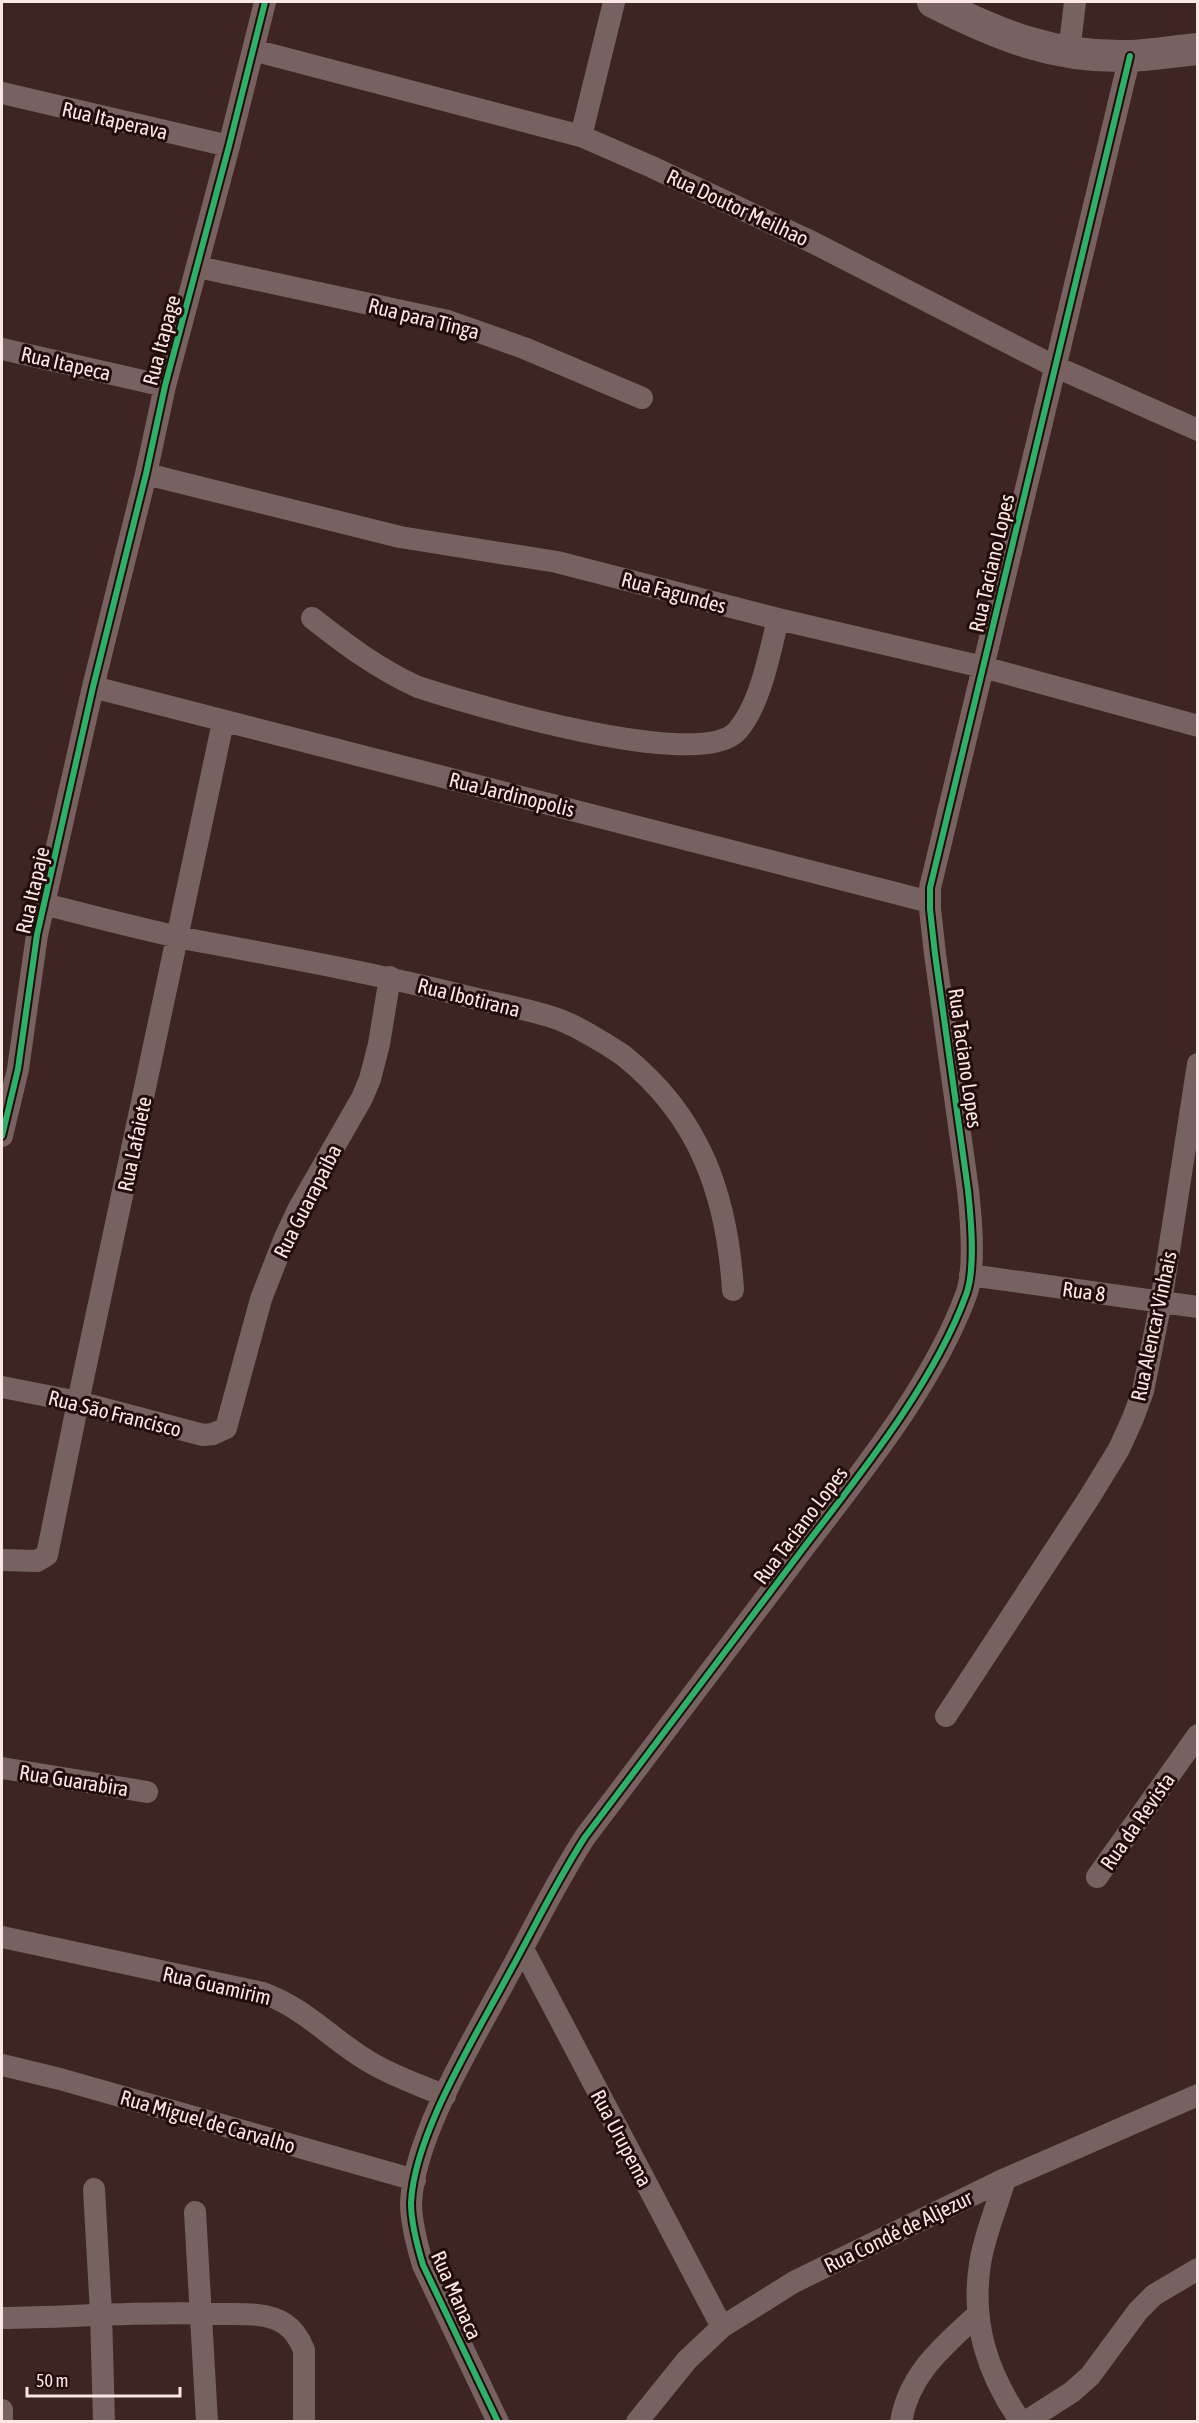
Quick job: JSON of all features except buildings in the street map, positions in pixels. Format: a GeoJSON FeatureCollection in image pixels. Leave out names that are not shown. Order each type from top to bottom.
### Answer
{"type":"FeatureCollection","features":[{"type":"Feature","properties":{"kind":"main road"},"geometry":{"type":"LineString","coordinates":[[933,2],[1021,42],[1069,52],[1130,56],[1197,49]]}},
{"type":"Feature","properties":{"kind":"street","name":"Rua Itapage"},"geometry":{"type":"LineString","coordinates":[[93,687],[146,474],[165,386],[198,267],[265,2]]}},
{"type":"Feature","properties":{"kind":"street"},"geometry":{"type":"LineString","coordinates":[[581,136],[614,2]]}},
{"type":"Feature","properties":{"kind":"street"},"geometry":{"type":"LineString","coordinates":[[1069,52],[1075,2]]}},
{"type":"Feature","properties":{"kind":"street","name":"Rua Doutor Meilhao"},"geometry":{"type":"LineString","coordinates":[[253,50],[581,136],[814,243],[1054,366],[1197,430]]}},
{"type":"Feature","properties":{"kind":"street","name":"Rua Taciano Lopes"},"geometry":{"type":"LineString","coordinates":[[522,1949],[548,1899],[585,1837],[877,1451],[944,1343],[967,1292],[970,1275],[971,1221],[930,888],[1130,56]]}},
{"type":"Feature","properties":{"kind":"street","name":"Rua Itaperava"},"geometry":{"type":"LineString","coordinates":[[2,93],[229,146]]}},
{"type":"Feature","properties":{"kind":"street","name":"Rua para Tinga"},"geometry":{"type":"LineString","coordinates":[[198,267],[448,321],[524,348],[642,398]]}},
{"type":"Feature","properties":{"kind":"street","name":"Rua Itapeca"},"geometry":{"type":"LineString","coordinates":[[2,349],[165,386]]}},
{"type":"Feature","properties":{"kind":"street","name":"Rua Fagundes"},"geometry":{"type":"LineString","coordinates":[[146,474],[400,537],[557,562],[778,620],[983,667],[1197,726]]}},
{"type":"Feature","properties":{"kind":"street"},"geometry":{"type":"LineString","coordinates":[[312,618],[363,657],[418,687],[587,734],[657,743],[716,742],[729,738],[737,731],[762,680],[778,620]]}},
{"type":"Feature","properties":{"kind":"street","name":"Rua Jardinopolis"},"geometry":{"type":"LineString","coordinates":[[93,687],[223,722],[642,826],[930,902]]}},
{"type":"Feature","properties":{"kind":"street","name":"Rua Itapaje"},"geometry":{"type":"LineString","coordinates":[[2,1136],[12,1099],[11,1046],[93,687]]}},
{"type":"Feature","properties":{"kind":"street","name":"Rua Lafaiete"},"geometry":{"type":"LineString","coordinates":[[2,1560],[37,1561],[47,1555],[50,1544],[78,1402],[223,722]]}},
{"type":"Feature","properties":{"kind":"street","name":"Rua Ibotirana"},"geometry":{"type":"LineString","coordinates":[[44,904],[178,937],[390,977],[566,1022],[622,1054],[672,1104],[691,1130],[708,1168],[724,1214],[734,1290]]}},
{"type":"Feature","properties":{"kind":"street","name":"Rua Guarapaiba"},"geometry":{"type":"LineString","coordinates":[[226,1428],[261,1299],[284,1240],[303,1200],[362,1098],[370,1078],[379,1044],[390,977]]}},
{"type":"Feature","properties":{"kind":"street","name":"Rua Alencar Vinhais"},"geometry":{"type":"LineString","coordinates":[[946,1716],[1119,1449],[1143,1391],[1161,1302],[1197,1064]]}},
{"type":"Feature","properties":{"kind":"street","name":"Rua 8"},"geometry":{"type":"LineString","coordinates":[[970,1275],[1197,1307]]}},
{"type":"Feature","properties":{"kind":"street","name":"Rua São Francisco"},"geometry":{"type":"LineString","coordinates":[[2,1387],[78,1402],[203,1435],[213,1434],[226,1428]]}},
{"type":"Feature","properties":{"kind":"street","name":"Rua da Revista"},"geometry":{"type":"LineString","coordinates":[[1097,1877],[1197,1735]]}},
{"type":"Feature","properties":{"kind":"street","name":"Rua Guarabira"},"geometry":{"type":"LineString","coordinates":[[2,1768],[147,1792]]}},
{"type":"Feature","properties":{"kind":"street","name":"Rua Guamirim"},"geometry":{"type":"LineString","coordinates":[[2,1937],[263,1993],[283,2000],[316,2021],[368,2061],[445,2096]]}},
{"type":"Feature","properties":{"kind":"street","name":"Rua Manaca"},"geometry":{"type":"LineString","coordinates":[[498,2421],[423,2265],[413,2225],[411,2203],[421,2155],[445,2096],[522,1949]]}},
{"type":"Feature","properties":{"kind":"street","name":"Rua Urupema"},"geometry":{"type":"LineString","coordinates":[[522,1949],[722,2327]]}},
{"type":"Feature","properties":{"kind":"street","name":"Rua Miguel de Carvalho"},"geometry":{"type":"LineString","coordinates":[[2,2065],[60,2079],[415,2180]]}},
{"type":"Feature","properties":{"kind":"street","name":"Rua Condé de Aljezur"},"geometry":{"type":"LineString","coordinates":[[637,2421],[687,2360],[722,2327],[794,2282],[1005,2180],[1197,2096]]}},
{"type":"Feature","properties":{"kind":"street"},"geometry":{"type":"LineString","coordinates":[[1005,2180],[980,2263],[978,2314],[982,2340],[992,2374],[1021,2421]]}},
{"type":"Feature","properties":{"kind":"street"},"geometry":{"type":"LineString","coordinates":[[94,2189],[104,2421]]}},
{"type":"Feature","properties":{"kind":"street"},"geometry":{"type":"LineString","coordinates":[[195,2212],[207,2421]]}},
{"type":"Feature","properties":{"kind":"street"},"geometry":{"type":"LineString","coordinates":[[1025,2421],[1072,2392],[1090,2376],[1138,2311],[1154,2295],[1197,2269]]}},
{"type":"Feature","properties":{"kind":"street"},"geometry":{"type":"LineString","coordinates":[[2,2318],[101,2313],[201,2313],[258,2316],[284,2323],[294,2333],[303,2350],[304,2421]]}},
{"type":"Feature","properties":{"kind":"street"},"geometry":{"type":"LineString","coordinates":[[902,2421],[904,2403],[924,2367],[978,2314]]}},
{"type":"Feature","properties":{"kind":"street"},"geometry":{"type":"LineString","coordinates":[[2,2410],[2,2421]]}},
{"type":"Feature","properties":{"kind":"cycle path"},"geometry":{"type":"LineString","coordinates":[[2,1136],[18,1069],[37,935],[93,687],[146,474],[165,386],[265,2]]}},
{"type":"Feature","properties":{"kind":"cycle path"},"geometry":{"type":"LineString","coordinates":[[498,2422],[423,2265],[415,2234],[411,2203],[415,2176],[434,2117],[463,2057],[574,1854],[893,1428],[935,1362],[952,1329],[969,1284],[972,1243],[969,1201],[935,954],[930,888],[1130,56]]}}]}
